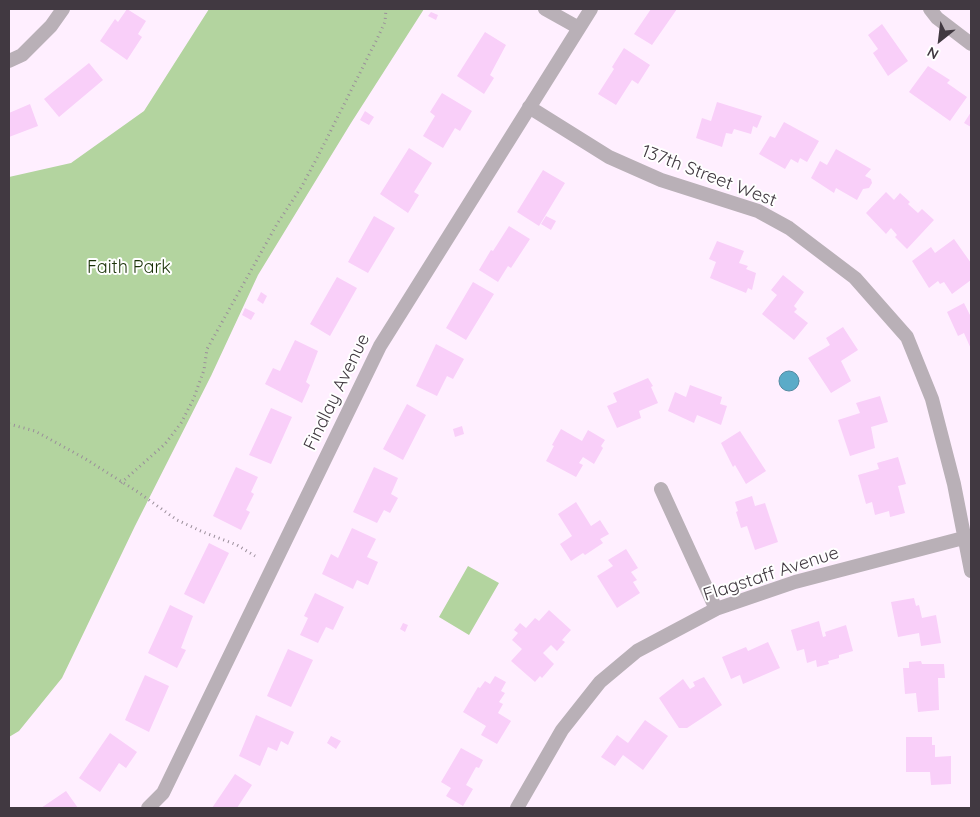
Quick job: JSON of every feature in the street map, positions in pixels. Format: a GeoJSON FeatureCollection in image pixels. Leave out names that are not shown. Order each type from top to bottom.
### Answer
{"type":"FeatureCollection","features":[{"type":"Feature","properties":{"kind":"street"},"geometry":{"type":"LineString","coordinates":[[9,61],[22,55],[46,32],[63,9]]}},
{"type":"Feature","properties":{"kind":"street"},"geometry":{"type":"LineString","coordinates":[[545,9],[578,28]]}},
{"type":"Feature","properties":{"kind":"street","name":"Findlay Avenue"},"geometry":{"type":"LineString","coordinates":[[148,808],[163,793],[380,346],[591,9]]}},
{"type":"Feature","properties":{"kind":"street"},"geometry":{"type":"LineString","coordinates":[[930,9],[937,18],[971,44]]}},
{"type":"Feature","properties":{"kind":"street","name":"137th Street West"},"geometry":{"type":"LineString","coordinates":[[529,107],[609,157],[661,180],[758,211],[789,228],[855,278],[907,337],[932,399],[968,537],[971,571]]}},
{"type":"Feature","properties":{"kind":"street"},"geometry":{"type":"LineString","coordinates":[[661,489],[716,609]]}},
{"type":"Feature","properties":{"kind":"street","name":"Flagstaff Avenue"},"geometry":{"type":"LineString","coordinates":[[517,808],[562,730],[600,682],[637,651],[716,609],[795,582],[968,537]]}},
{"type":"Feature","properties":{"kind":"path"},"geometry":{"type":"LineString","coordinates":[[121,483],[165,444],[193,400],[204,370],[207,349],[277,224],[302,186],[318,156],[385,22],[386,9]]}},
{"type":"Feature","properties":{"kind":"path"},"geometry":{"type":"LineString","coordinates":[[9,424],[35,431],[84,458],[138,492],[177,520],[237,545],[255,556]]}},
{"type":"Feature","properties":{"kind":"green space","name":"Faith Park"},"geometry":{"type":"Polygon","coordinates":[[[209,9],[424,9],[351,123],[258,275],[211,376],[135,526],[62,678],[19,731],[9,737],[9,177],[71,163],[144,111],[209,9]]]}},
{"type":"Feature","properties":{"kind":"green space"},"geometry":{"type":"Polygon","coordinates":[[[468,566],[499,583],[469,635],[439,617],[468,566]]]}},
{"type":"Feature","properties":{"kind":"water"},"geometry":{"type":"Polygon","coordinates":[[[789,371],[796,374],[799,381],[796,388],[789,391],[782,388],[779,381],[782,374],[789,371]]]}},
{"type":"Feature","properties":{"kind":"building"},"geometry":{"type":"Polygon","coordinates":[[[127,9],[146,21],[138,34],[142,37],[127,60],[100,41],[115,19],[118,22],[127,9]]]}},
{"type":"Feature","properties":{"kind":"building"},"geometry":{"type":"Polygon","coordinates":[[[651,9],[677,9],[652,45],[634,34],[651,9]]]}},
{"type":"Feature","properties":{"kind":"building"},"geometry":{"type":"Polygon","coordinates":[[[431,12],[438,15],[436,20],[428,16],[431,12]]]}},
{"type":"Feature","properties":{"kind":"building"},"geometry":{"type":"Polygon","coordinates":[[[882,24],[908,61],[888,76],[873,53],[878,49],[868,35],[882,24]]]}},
{"type":"Feature","properties":{"kind":"building"},"geometry":{"type":"Polygon","coordinates":[[[485,32],[506,45],[490,75],[494,78],[484,94],[457,76],[485,32]]]}},
{"type":"Feature","properties":{"kind":"building"},"geometry":{"type":"Polygon","coordinates":[[[624,48],[650,65],[638,84],[632,80],[616,105],[598,94],[614,69],[612,67],[624,48]]]}},
{"type":"Feature","properties":{"kind":"building"},"geometry":{"type":"Polygon","coordinates":[[[89,63],[103,80],[59,117],[44,99],[89,63]]]}},
{"type":"Feature","properties":{"kind":"building"},"geometry":{"type":"Polygon","coordinates":[[[928,66],[950,80],[947,83],[967,97],[950,121],[909,92],[928,66]]]}},
{"type":"Feature","properties":{"kind":"building"},"geometry":{"type":"Polygon","coordinates":[[[442,93],[472,111],[460,131],[455,128],[443,148],[423,136],[435,116],[430,112],[442,93]]]}},
{"type":"Feature","properties":{"kind":"building"},"geometry":{"type":"Polygon","coordinates":[[[717,102],[762,116],[757,128],[753,126],[751,134],[734,129],[732,134],[726,133],[722,147],[696,138],[702,118],[711,121],[717,102]]]}},
{"type":"Feature","properties":{"kind":"building"},"geometry":{"type":"Polygon","coordinates":[[[30,104],[38,126],[9,137],[9,113],[30,104]]]}},
{"type":"Feature","properties":{"kind":"building"},"geometry":{"type":"Polygon","coordinates":[[[365,111],[374,117],[369,125],[360,120],[365,111]]]}},
{"type":"Feature","properties":{"kind":"building"},"geometry":{"type":"Polygon","coordinates":[[[971,112],[971,127],[964,123],[971,112]]]}},
{"type":"Feature","properties":{"kind":"building"},"geometry":{"type":"Polygon","coordinates":[[[784,122],[819,141],[807,162],[800,158],[798,163],[791,159],[785,169],[759,154],[770,136],[775,138],[784,122]]]}},
{"type":"Feature","properties":{"kind":"building"},"geometry":{"type":"Polygon","coordinates":[[[409,148],[432,163],[414,192],[419,195],[408,213],[380,194],[409,148]]]}},
{"type":"Feature","properties":{"kind":"building"},"geometry":{"type":"Polygon","coordinates":[[[836,149],[871,169],[865,176],[871,179],[872,183],[869,188],[863,189],[857,200],[836,188],[834,193],[811,178],[820,161],[827,165],[836,149]]]}},
{"type":"Feature","properties":{"kind":"building"},"geometry":{"type":"Polygon","coordinates":[[[543,170],[565,183],[539,226],[517,212],[543,170]]]}},
{"type":"Feature","properties":{"kind":"building"},"geometry":{"type":"Polygon","coordinates":[[[886,192],[894,200],[900,193],[918,213],[922,209],[934,220],[907,249],[895,237],[897,235],[891,228],[886,234],[866,213],[886,192]]]}},
{"type":"Feature","properties":{"kind":"building"},"geometry":{"type":"Polygon","coordinates":[[[374,216],[395,228],[368,273],[348,262],[374,216]]]}},
{"type":"Feature","properties":{"kind":"building"},"geometry":{"type":"Polygon","coordinates":[[[546,216],[556,221],[551,230],[541,224],[546,216]]]}},
{"type":"Feature","properties":{"kind":"building"},"geometry":{"type":"Polygon","coordinates":[[[509,226],[530,239],[511,268],[508,266],[498,282],[479,270],[509,226]]]}},
{"type":"Feature","properties":{"kind":"building"},"geometry":{"type":"Polygon","coordinates":[[[954,239],[971,263],[971,280],[952,294],[944,282],[940,284],[938,281],[929,288],[912,261],[931,247],[935,253],[954,239]]]}},
{"type":"Feature","properties":{"kind":"building"},"geometry":{"type":"Polygon","coordinates":[[[717,241],[744,251],[739,263],[748,266],[746,269],[756,273],[752,290],[748,288],[746,293],[710,278],[716,262],[709,259],[717,241]]]}},
{"type":"Feature","properties":{"kind":"building"},"geometry":{"type":"Polygon","coordinates":[[[783,275],[804,292],[794,306],[797,309],[794,312],[808,323],[794,340],[762,314],[777,295],[771,290],[783,275]]]}},
{"type":"Feature","properties":{"kind":"building"},"geometry":{"type":"Polygon","coordinates":[[[337,277],[357,288],[330,336],[310,324],[337,277]]]}},
{"type":"Feature","properties":{"kind":"building"},"geometry":{"type":"Polygon","coordinates":[[[473,282],[494,294],[466,340],[446,328],[473,282]]]}},
{"type":"Feature","properties":{"kind":"building"},"geometry":{"type":"Polygon","coordinates":[[[261,292],[267,296],[263,304],[257,300],[261,292]]]}},
{"type":"Feature","properties":{"kind":"building"},"geometry":{"type":"Polygon","coordinates":[[[964,303],[971,314],[971,349],[964,333],[958,336],[947,312],[964,303]]]}},
{"type":"Feature","properties":{"kind":"building"},"geometry":{"type":"Polygon","coordinates":[[[245,308],[255,313],[251,320],[242,315],[245,308]]]}},
{"type":"Feature","properties":{"kind":"building"},"geometry":{"type":"Polygon","coordinates":[[[843,327],[858,350],[841,361],[851,381],[831,393],[808,358],[830,345],[826,338],[843,327]]]}},
{"type":"Feature","properties":{"kind":"building"},"geometry":{"type":"Polygon","coordinates":[[[295,340],[318,351],[306,382],[310,385],[302,403],[265,384],[273,368],[280,371],[295,340]]]}},
{"type":"Feature","properties":{"kind":"building"},"geometry":{"type":"Polygon","coordinates":[[[436,344],[464,359],[453,379],[447,376],[437,396],[416,386],[436,344]]]}},
{"type":"Feature","properties":{"kind":"building"},"geometry":{"type":"Polygon","coordinates":[[[648,378],[653,386],[651,387],[658,403],[639,411],[641,418],[617,428],[607,406],[617,402],[613,393],[648,378]]]}},
{"type":"Feature","properties":{"kind":"building"},"geometry":{"type":"Polygon","coordinates":[[[690,385],[722,397],[720,404],[727,406],[721,425],[697,415],[694,423],[668,411],[675,392],[686,397],[690,385]]]}},
{"type":"Feature","properties":{"kind":"building"},"geometry":{"type":"Polygon","coordinates":[[[880,396],[888,422],[871,427],[875,448],[850,456],[838,420],[860,413],[856,403],[880,396]]]}},
{"type":"Feature","properties":{"kind":"building"},"geometry":{"type":"Polygon","coordinates":[[[407,404],[426,415],[403,460],[383,449],[407,404]]]}},
{"type":"Feature","properties":{"kind":"building"},"geometry":{"type":"Polygon","coordinates":[[[271,408],[292,417],[271,464],[249,455],[271,408]]]}},
{"type":"Feature","properties":{"kind":"building"},"geometry":{"type":"Polygon","coordinates":[[[462,426],[464,434],[455,437],[453,429],[462,426]]]}},
{"type":"Feature","properties":{"kind":"building"},"geometry":{"type":"Polygon","coordinates":[[[561,429],[582,441],[588,430],[605,440],[601,446],[603,448],[594,464],[583,457],[579,463],[583,465],[576,477],[546,461],[561,429]]]}},
{"type":"Feature","properties":{"kind":"building"},"geometry":{"type":"Polygon","coordinates":[[[740,431],[766,471],[746,484],[735,465],[733,467],[721,443],[740,431]]]}},
{"type":"Feature","properties":{"kind":"building"},"geometry":{"type":"Polygon","coordinates":[[[898,457],[906,484],[898,486],[905,513],[890,517],[889,511],[875,515],[872,502],[866,504],[858,475],[879,469],[877,463],[898,457]]]}},
{"type":"Feature","properties":{"kind":"building"},"geometry":{"type":"Polygon","coordinates":[[[236,467],[258,477],[251,492],[254,494],[246,510],[250,512],[241,530],[213,516],[236,467]]]}},
{"type":"Feature","properties":{"kind":"building"},"geometry":{"type":"Polygon","coordinates":[[[374,467],[398,478],[391,494],[398,498],[390,513],[384,510],[377,523],[353,512],[374,467]]]}},
{"type":"Feature","properties":{"kind":"building"},"geometry":{"type":"Polygon","coordinates":[[[752,496],[755,506],[765,503],[778,542],[755,550],[747,526],[741,528],[735,502],[752,496]]]}},
{"type":"Feature","properties":{"kind":"building"},"geometry":{"type":"Polygon","coordinates":[[[576,502],[591,526],[600,520],[609,534],[600,539],[603,543],[585,555],[583,553],[571,561],[560,544],[572,536],[558,514],[576,502]]]}},
{"type":"Feature","properties":{"kind":"building"},"geometry":{"type":"Polygon","coordinates":[[[352,528],[376,539],[367,557],[378,562],[368,585],[357,580],[353,589],[322,574],[331,554],[338,558],[352,528]]]}},
{"type":"Feature","properties":{"kind":"building"},"geometry":{"type":"Polygon","coordinates":[[[209,543],[229,553],[204,604],[184,594],[209,543]]]}},
{"type":"Feature","properties":{"kind":"building"},"geometry":{"type":"Polygon","coordinates":[[[626,549],[638,568],[631,572],[637,580],[633,582],[640,593],[617,608],[597,576],[613,566],[608,560],[626,549]]]}},
{"type":"Feature","properties":{"kind":"building"},"geometry":{"type":"Polygon","coordinates":[[[315,593],[344,607],[333,630],[326,627],[318,643],[300,635],[308,618],[304,616],[315,593]]]}},
{"type":"Feature","properties":{"kind":"building"},"geometry":{"type":"Polygon","coordinates":[[[914,598],[916,606],[919,605],[922,618],[936,615],[941,643],[921,646],[919,633],[898,637],[891,602],[914,598]]]}},
{"type":"Feature","properties":{"kind":"building"},"geometry":{"type":"Polygon","coordinates":[[[170,605],[193,616],[181,648],[186,650],[177,668],[148,653],[170,605]]]}},
{"type":"Feature","properties":{"kind":"building"},"geometry":{"type":"Polygon","coordinates":[[[549,610],[571,630],[562,640],[565,642],[557,651],[551,645],[543,653],[554,664],[542,678],[540,676],[535,682],[511,661],[522,649],[512,640],[518,633],[514,630],[520,623],[526,628],[535,618],[539,621],[549,610]]]}},
{"type":"Feature","properties":{"kind":"building"},"geometry":{"type":"Polygon","coordinates":[[[819,621],[823,637],[826,636],[825,632],[846,625],[853,651],[839,655],[839,658],[828,661],[829,664],[817,667],[816,660],[807,663],[804,649],[797,651],[791,630],[819,621]]]}},
{"type":"Feature","properties":{"kind":"building"},"geometry":{"type":"Polygon","coordinates":[[[403,623],[408,625],[405,632],[400,629],[403,623]]]}},
{"type":"Feature","properties":{"kind":"building"},"geometry":{"type":"Polygon","coordinates":[[[768,642],[780,668],[743,684],[740,675],[731,679],[722,657],[746,647],[748,651],[768,642]]]}},
{"type":"Feature","properties":{"kind":"building"},"geometry":{"type":"Polygon","coordinates":[[[288,649],[313,660],[291,707],[267,696],[288,649]]]}},
{"type":"Feature","properties":{"kind":"building"},"geometry":{"type":"Polygon","coordinates":[[[921,661],[922,664],[944,664],[945,678],[938,678],[939,710],[918,712],[916,693],[905,694],[903,668],[909,668],[909,662],[921,661]]]}},
{"type":"Feature","properties":{"kind":"building"},"geometry":{"type":"Polygon","coordinates":[[[145,675],[169,686],[149,732],[125,720],[145,675]]]}},
{"type":"Feature","properties":{"kind":"building"},"geometry":{"type":"Polygon","coordinates":[[[495,676],[506,682],[501,691],[505,693],[499,702],[503,704],[498,713],[511,721],[497,744],[481,735],[486,726],[463,712],[478,687],[480,688],[485,681],[490,684],[495,676]]]}},
{"type":"Feature","properties":{"kind":"building"},"geometry":{"type":"Polygon","coordinates":[[[704,677],[722,705],[687,728],[679,728],[659,698],[683,679],[690,689],[695,686],[693,682],[704,677]]]}},
{"type":"Feature","properties":{"kind":"building"},"geometry":{"type":"Polygon","coordinates":[[[256,715],[294,732],[288,745],[281,741],[277,751],[268,747],[260,766],[239,756],[256,715]]]}},
{"type":"Feature","properties":{"kind":"building"},"geometry":{"type":"Polygon","coordinates":[[[645,720],[668,736],[643,770],[623,755],[615,766],[601,757],[617,735],[628,743],[645,720]]]}},
{"type":"Feature","properties":{"kind":"building"},"geometry":{"type":"Polygon","coordinates":[[[110,733],[137,752],[126,768],[119,763],[100,792],[79,778],[110,733]]]}},
{"type":"Feature","properties":{"kind":"building"},"geometry":{"type":"Polygon","coordinates":[[[331,736],[341,741],[336,749],[327,743],[331,736]]]}},
{"type":"Feature","properties":{"kind":"building"},"geometry":{"type":"Polygon","coordinates":[[[906,737],[932,737],[932,745],[935,745],[935,757],[951,756],[951,784],[931,785],[930,772],[906,772],[906,737]]]}},
{"type":"Feature","properties":{"kind":"building"},"geometry":{"type":"Polygon","coordinates":[[[461,748],[483,760],[479,768],[476,767],[466,785],[473,789],[463,806],[446,796],[451,788],[441,782],[461,748]]]}},
{"type":"Feature","properties":{"kind":"building"},"geometry":{"type":"Polygon","coordinates":[[[235,774],[252,785],[237,808],[212,808],[235,774]]]}},
{"type":"Feature","properties":{"kind":"building"},"geometry":{"type":"Polygon","coordinates":[[[66,791],[78,808],[41,808],[66,791]]]}}]}
